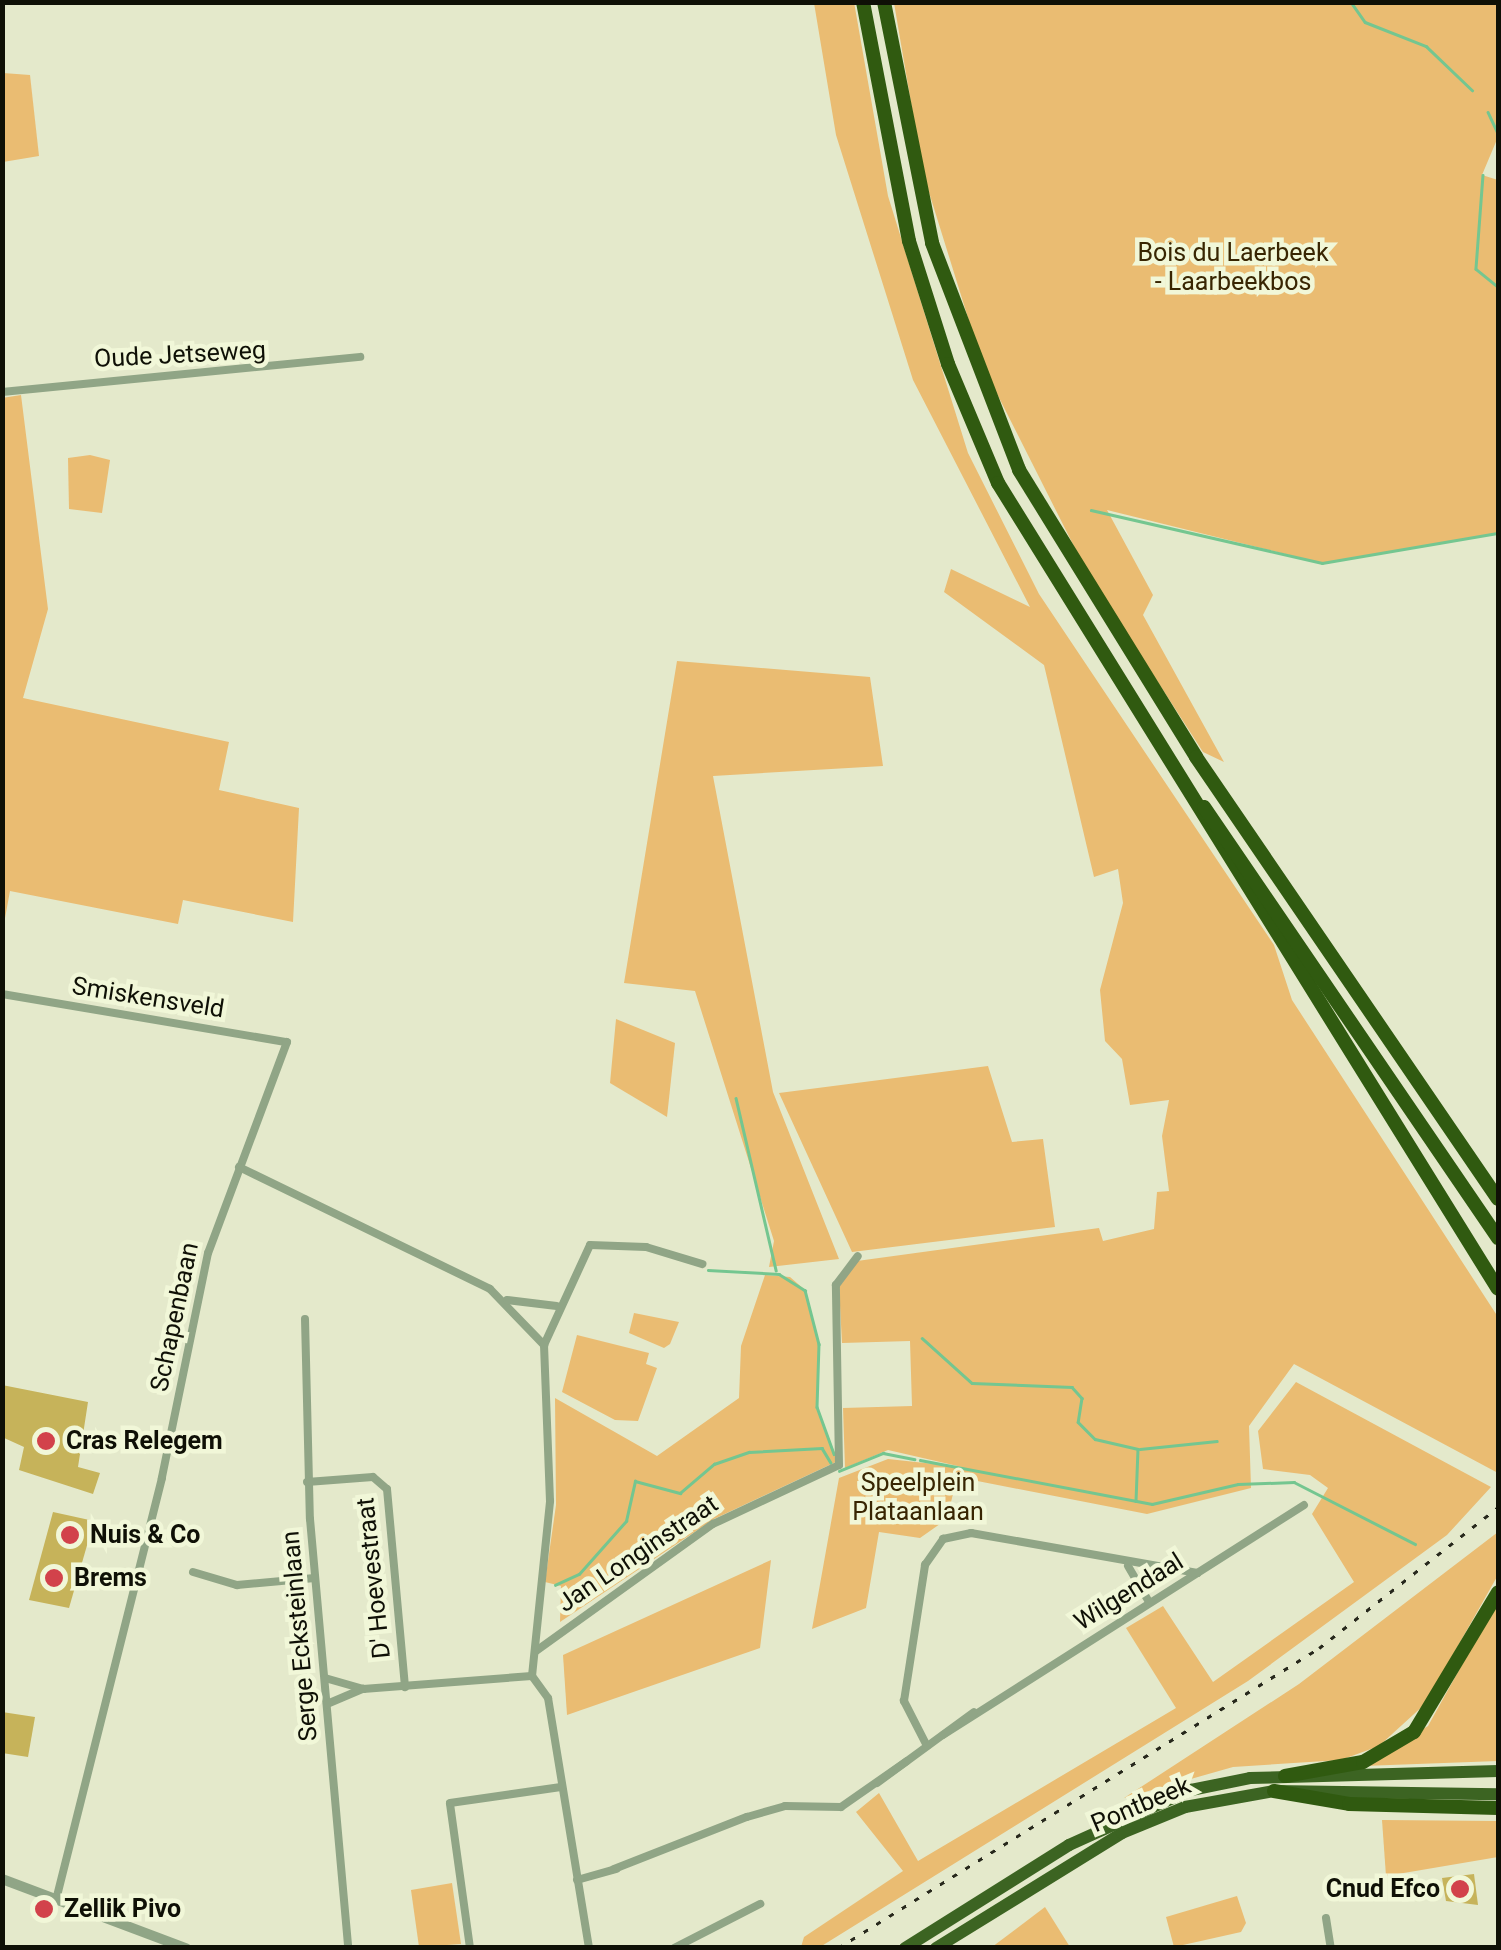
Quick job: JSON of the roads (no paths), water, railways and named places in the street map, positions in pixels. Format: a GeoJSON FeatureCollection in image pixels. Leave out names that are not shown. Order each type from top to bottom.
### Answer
{"type":"FeatureCollection","features":[{"type":"Feature","properties":{"kind":"highway"},"geometry":{"type":"LineString","coordinates":[[863,2],[909,241],[998,483],[1200,804],[1358,1074],[1498,1289]]}},
{"type":"Feature","properties":{"kind":"highway"},"geometry":{"type":"LineString","coordinates":[[884,2],[936,258],[1019,470],[1196,757],[1493,1186],[1498,1200]]}},
{"type":"Feature","properties":{"kind":"highway"},"geometry":{"type":"LineString","coordinates":[[1200,804],[1498,1238]]}},
{"type":"Feature","properties":{"kind":"highway"},"geometry":{"type":"LineString","coordinates":[[1285,1776],[1363,1762],[1414,1732],[1498,1592]]}},
{"type":"Feature","properties":{"kind":"highway"},"geometry":{"type":"LineString","coordinates":[[905,1948],[1149,1804],[1222,1782],[1285,1776],[1498,1771]]}},
{"type":"Feature","properties":{"kind":"highway"},"geometry":{"type":"LineString","coordinates":[[1274,1791],[1349,1804],[1498,1808]]}},
{"type":"Feature","properties":{"kind":"highway","name":"Pontbeek"},"geometry":{"type":"LineString","coordinates":[[936,1948],[1122,1834],[1185,1807],[1274,1791],[1498,1794]]}},
{"type":"Feature","properties":{"kind":"street","name":"Oude Jetseweg"},"geometry":{"type":"LineString","coordinates":[[2,392],[360,357]]}},
{"type":"Feature","properties":{"kind":"street","name":"Smiskensveld"},"geometry":{"type":"LineString","coordinates":[[2,994],[286,1042]]}},
{"type":"Feature","properties":{"kind":"street","name":"Schapenbaan"},"geometry":{"type":"LineString","coordinates":[[56,1900],[162,1478],[208,1253],[286,1042]]}},
{"type":"Feature","properties":{"kind":"street"},"geometry":{"type":"LineString","coordinates":[[239,1168],[507,1300],[557,1306]]}},
{"type":"Feature","properties":{"kind":"street","name":"Jan Longinstraat"},"geometry":{"type":"LineString","coordinates":[[532,1676],[550,1501],[544,1344],[557,1306],[590,1245],[646,1247],[702,1264]]}},
{"type":"Feature","properties":{"kind":"street","name":"Jan Longinstraat"},"geometry":{"type":"LineString","coordinates":[[536,1651],[713,1524],[839,1465],[836,1285],[858,1256]]}},
{"type":"Feature","properties":{"kind":"street"},"geometry":{"type":"LineString","coordinates":[[507,1300],[544,1344]]}},
{"type":"Feature","properties":{"kind":"street","name":"Serge Ecksteinlaan"},"geometry":{"type":"LineString","coordinates":[[305,1319],[307,1482],[348,1948]]}},
{"type":"Feature","properties":{"kind":"street","name":"D' Hoevestraat"},"geometry":{"type":"LineString","coordinates":[[307,1482],[373,1477],[387,1489],[406,1686]]}},
{"type":"Feature","properties":{"kind":"street","name":"Wilgendaal"},"geometry":{"type":"LineString","coordinates":[[577,1880],[785,1806],[841,1807],[974,1712],[1304,1505]]}},
{"type":"Feature","properties":{"kind":"street"},"geometry":{"type":"LineString","coordinates":[[927,1746],[904,1701],[925,1565],[937,1544],[971,1533],[1124,1564],[1198,1573]]}},
{"type":"Feature","properties":{"kind":"street"},"geometry":{"type":"LineString","coordinates":[[1124,1564],[1149,1602]]}},
{"type":"Feature","properties":{"kind":"street"},"geometry":{"type":"LineString","coordinates":[[192,1572],[236,1585],[315,1578]]}},
{"type":"Feature","properties":{"kind":"street"},"geometry":{"type":"LineString","coordinates":[[327,1704],[363,1689],[532,1676],[548,1698],[589,1948]]}},
{"type":"Feature","properties":{"kind":"street"},"geometry":{"type":"LineString","coordinates":[[324,1678],[363,1689]]}},
{"type":"Feature","properties":{"kind":"street"},"geometry":{"type":"LineString","coordinates":[[470,1948],[450,1804],[561,1787]]}},
{"type":"Feature","properties":{"kind":"street"},"geometry":{"type":"LineString","coordinates":[[2,1879],[186,1948]]}},
{"type":"Feature","properties":{"kind":"street"},"geometry":{"type":"LineString","coordinates":[[674,1948],[760,1904]]}},
{"type":"Feature","properties":{"kind":"street"},"geometry":{"type":"LineString","coordinates":[[1326,1918],[1331,1948]]}},
{"type":"Feature","properties":{"kind":"waterway"},"geometry":{"type":"LineString","coordinates":[[1351,2],[1365,22],[1426,46],[1472,90]]}},
{"type":"Feature","properties":{"kind":"waterway"},"geometry":{"type":"LineString","coordinates":[[1488,112],[1498,133]]}},
{"type":"Feature","properties":{"kind":"waterway"},"geometry":{"type":"LineString","coordinates":[[1483,175],[1476,269],[1498,287]]}},
{"type":"Feature","properties":{"kind":"waterway"},"geometry":{"type":"LineString","coordinates":[[1091,510],[1322,563],[1498,533]]}},
{"type":"Feature","properties":{"kind":"waterway"},"geometry":{"type":"LineString","coordinates":[[736,1098],[776,1270]]}},
{"type":"Feature","properties":{"kind":"waterway"},"geometry":{"type":"LineString","coordinates":[[708,1270],[779,1274],[805,1290],[819,1344],[817,1407],[834,1454]]}},
{"type":"Feature","properties":{"kind":"waterway"},"geometry":{"type":"LineString","coordinates":[[922,1338],[972,1383],[1072,1387],[1082,1398],[1078,1422],[1095,1439],[1138,1449],[1136,1501]]}},
{"type":"Feature","properties":{"kind":"waterway"},"geometry":{"type":"LineString","coordinates":[[1140,1449],[1217,1441]]}},
{"type":"Feature","properties":{"kind":"waterway"},"geometry":{"type":"LineString","coordinates":[[555,1585],[579,1574],[626,1521],[635,1481],[680,1493],[714,1464],[749,1452],[822,1448],[831,1463]]}},
{"type":"Feature","properties":{"kind":"waterway"},"geometry":{"type":"LineString","coordinates":[[839,1471],[883,1453],[914,1459]]}},
{"type":"Feature","properties":{"kind":"waterway"},"geometry":{"type":"LineString","coordinates":[[920,1460],[1152,1504],[1238,1484],[1294,1482],[1415,1544]]}},
{"type":"Feature","properties":{"kind":"railway"},"geometry":{"type":"LineString","coordinates":[[838,1948],[1319,1648],[1498,1507]]}},
{"type":"Feature","properties":{"kind":"place","name":"Cras Relegem"},"geometry":{"type":"Point","coordinates":[46,1441]}},
{"type":"Feature","properties":{"kind":"place","name":"Nuis & Co"},"geometry":{"type":"Point","coordinates":[70,1535]}},
{"type":"Feature","properties":{"kind":"place","name":"Brems"},"geometry":{"type":"Point","coordinates":[54,1578]}},
{"type":"Feature","properties":{"kind":"place","name":"Cnud Efco"},"geometry":{"type":"Point","coordinates":[1460,1889]}},
{"type":"Feature","properties":{"kind":"place","name":"Zellik Pivo"},"geometry":{"type":"Point","coordinates":[44,1909]}},
{"type":"Feature","properties":{"kind":"park label","name":"Bois du Laerbeek - Laarbeekbos"},"geometry":{"type":"Point","coordinates":[1233,268]}},
{"type":"Feature","properties":{"kind":"park label","name":"Speelplein Plataanlaan"},"geometry":{"type":"Point","coordinates":[918,1498]}}]}
